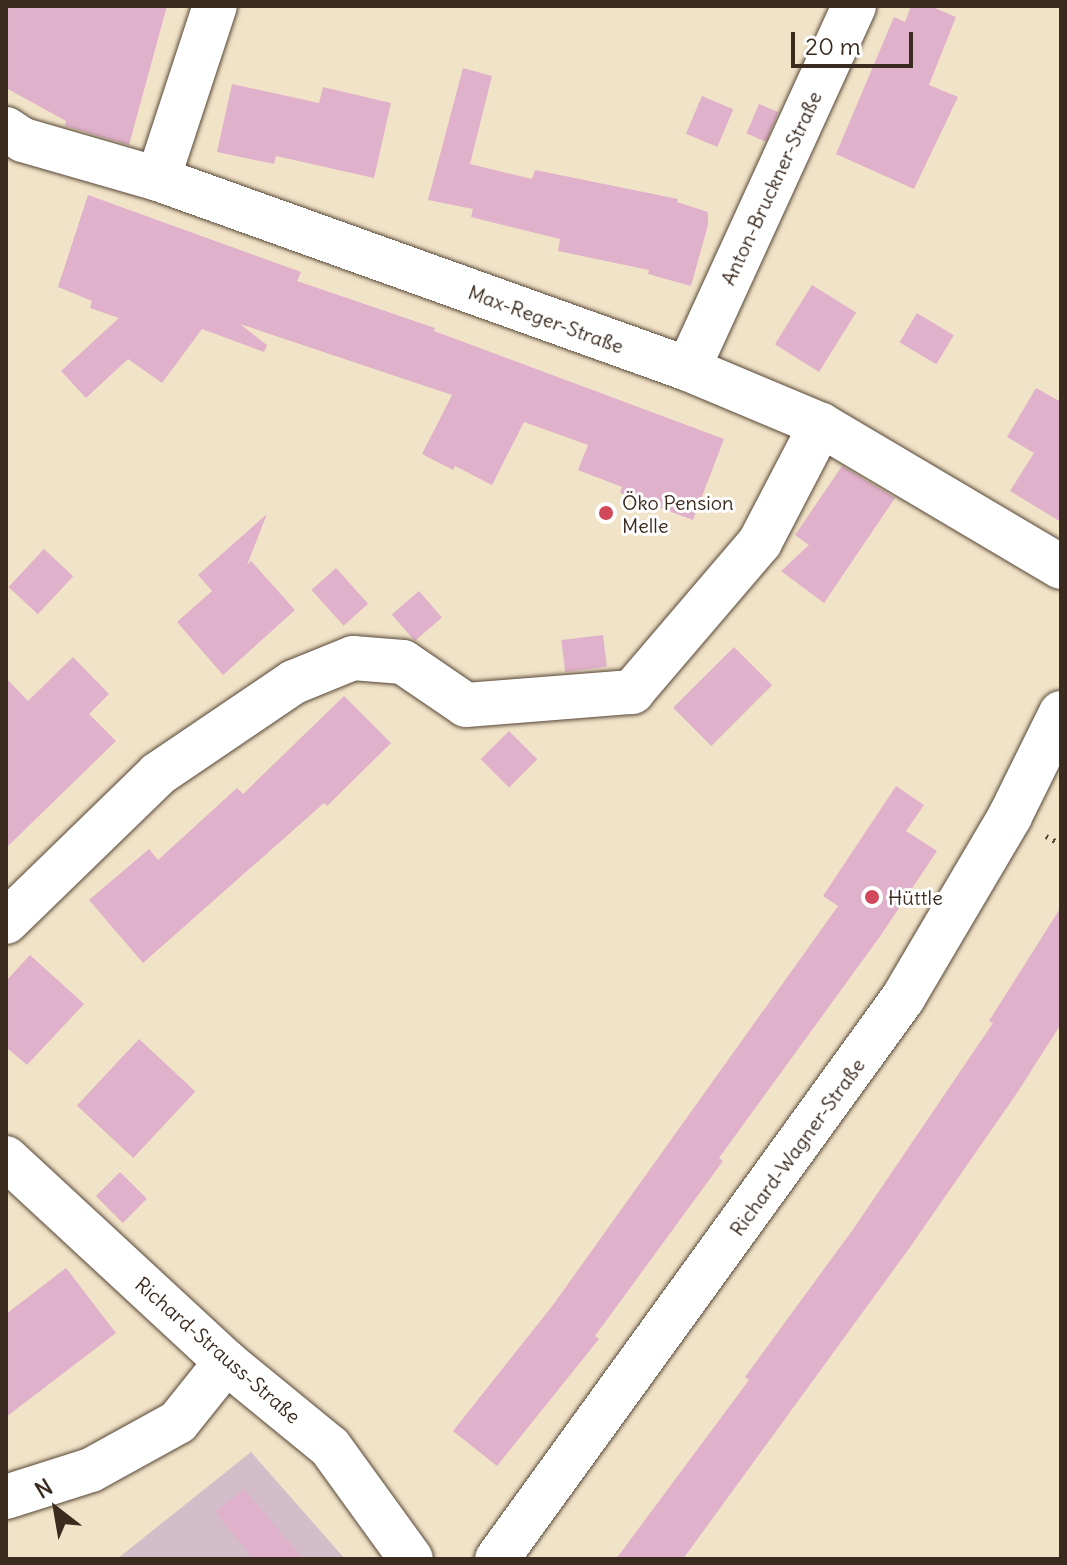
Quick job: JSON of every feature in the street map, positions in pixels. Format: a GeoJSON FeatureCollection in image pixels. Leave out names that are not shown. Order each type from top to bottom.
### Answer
{"type":"FeatureCollection","features":[{"type":"Feature","properties":{"kind":"street"},"geometry":{"type":"LineString","coordinates":[[158,179],[215,6]]}},
{"type":"Feature","properties":{"kind":"street","name":"Anton-Bruckner-Straße"},"geometry":{"type":"LineString","coordinates":[[688,369],[854,6]]}},
{"type":"Feature","properties":{"kind":"street","name":"Max-Reger-Straße"},"geometry":{"type":"LineString","coordinates":[[6,129],[23,140],[158,179],[688,369],[821,425],[1061,567]]}},
{"type":"Feature","properties":{"kind":"street"},"geometry":{"type":"LineString","coordinates":[[6,922],[158,774],[294,682],[353,658],[403,662],[466,705],[632,692],[760,542],[821,425]]}},
{"type":"Feature","properties":{"kind":"street","name":"Richard-Wagner-Straße"},"geometry":{"type":"LineString","coordinates":[[497,1559],[903,998],[1010,816],[1061,713]]}},
{"type":"Feature","properties":{"kind":"street","name":"Richard-Strauss-Straße"},"geometry":{"type":"LineString","coordinates":[[6,1158],[226,1362],[330,1447],[411,1559]]}},
{"type":"Feature","properties":{"kind":"street"},"geometry":{"type":"LineString","coordinates":[[6,1497],[91,1470],[178,1422],[226,1362]]}},
{"type":"Feature","properties":{"kind":"shaded area"},"geometry":{"type":"Polygon","coordinates":[[[251,1452],[345,1559],[117,1559],[251,1452]]]}},
{"type":"Feature","properties":{"kind":"building"},"geometry":{"type":"Polygon","coordinates":[[[6,6],[167,6],[129,145],[65,126],[66,121],[6,88],[6,6]]]}},
{"type":"Feature","properties":{"kind":"building"},"geometry":{"type":"Polygon","coordinates":[[[911,6],[930,6],[956,17],[929,85],[958,97],[914,189],[836,154],[894,17],[905,22],[911,6]]]}},
{"type":"Feature","properties":{"kind":"building"},"geometry":{"type":"Polygon","coordinates":[[[463,68],[492,76],[470,164],[532,179],[535,170],[678,199],[677,202],[708,212],[708,225],[691,286],[648,274],[649,270],[558,251],[560,239],[471,217],[473,209],[428,200],[463,68]]]}},
{"type":"Feature","properties":{"kind":"building"},"geometry":{"type":"Polygon","coordinates":[[[232,84],[319,103],[323,87],[391,103],[374,178],[276,156],[274,164],[217,152],[232,84]]]}},
{"type":"Feature","properties":{"kind":"building"},"geometry":{"type":"Polygon","coordinates":[[[702,96],[733,109],[717,147],[686,134],[702,96]]]}},
{"type":"Feature","properties":{"kind":"building"},"geometry":{"type":"Polygon","coordinates":[[[759,104],[778,112],[766,142],[746,133],[759,104]]]}},
{"type":"Feature","properties":{"kind":"building"},"geometry":{"type":"Polygon","coordinates":[[[88,195],[301,272],[297,281],[435,328],[434,331],[724,439],[693,520],[620,493],[622,487],[578,470],[588,445],[524,422],[492,485],[455,466],[453,470],[422,454],[452,395],[240,324],[267,345],[264,352],[202,329],[162,383],[128,359],[86,398],[61,371],[119,318],[90,308],[92,301],[58,287],[88,195]]]}},
{"type":"Feature","properties":{"kind":"building"},"geometry":{"type":"Polygon","coordinates":[[[812,285],[856,313],[819,372],[775,344],[812,285]]]}},
{"type":"Feature","properties":{"kind":"building"},"geometry":{"type":"Polygon","coordinates":[[[917,313],[954,335],[936,364],[899,342],[917,313]]]}},
{"type":"Feature","properties":{"kind":"building"},"geometry":{"type":"Polygon","coordinates":[[[1036,388],[1061,402],[1061,522],[1010,491],[1034,453],[1007,437],[1036,388]]]}},
{"type":"Feature","properties":{"kind":"building"},"geometry":{"type":"Polygon","coordinates":[[[842,466],[895,498],[824,603],[781,571],[809,545],[795,535],[842,466]]]}},
{"type":"Feature","properties":{"kind":"building"},"geometry":{"type":"Polygon","coordinates":[[[267,514],[247,565],[251,561],[295,610],[223,675],[177,622],[212,591],[198,575],[267,514]]]}},
{"type":"Feature","properties":{"kind":"building"},"geometry":{"type":"Polygon","coordinates":[[[44,549],[73,576],[38,614],[9,587],[44,549]]]}},
{"type":"Feature","properties":{"kind":"building"},"geometry":{"type":"Polygon","coordinates":[[[336,568],[368,604],[344,626],[311,590],[336,568]]]}},
{"type":"Feature","properties":{"kind":"building"},"geometry":{"type":"Polygon","coordinates":[[[419,591],[442,617],[415,641],[392,615],[419,591]]]}},
{"type":"Feature","properties":{"kind":"building"},"geometry":{"type":"Polygon","coordinates":[[[603,635],[607,667],[565,672],[561,640],[603,635]]]}},
{"type":"Feature","properties":{"kind":"building"},"geometry":{"type":"Polygon","coordinates":[[[734,647],[772,685],[711,746],[673,708],[734,647]]]}},
{"type":"Feature","properties":{"kind":"building"},"geometry":{"type":"Polygon","coordinates":[[[73,657],[109,694],[89,714],[116,741],[6,848],[6,678],[28,701],[73,657]]]}},
{"type":"Feature","properties":{"kind":"building"},"geometry":{"type":"Polygon","coordinates":[[[344,696],[391,743],[327,806],[324,803],[143,963],[89,900],[149,849],[158,860],[237,788],[243,794],[344,696]]]}},
{"type":"Feature","properties":{"kind":"building"},"geometry":{"type":"Polygon","coordinates":[[[509,731],[537,759],[509,788],[481,759],[509,731]]]}},
{"type":"Feature","properties":{"kind":"building"},"geometry":{"type":"Polygon","coordinates":[[[896,786],[924,805],[906,831],[937,851],[881,935],[719,1158],[723,1161],[595,1336],[599,1339],[497,1466],[453,1431],[553,1305],[838,906],[823,896],[896,786]]]}},
{"type":"Feature","properties":{"kind":"building"},"geometry":{"type":"Polygon","coordinates":[[[1061,907],[1061,1024],[1015,1096],[908,1250],[683,1559],[616,1559],[749,1380],[745,1377],[854,1228],[993,1023],[989,1021],[1061,907]]]}},
{"type":"Feature","properties":{"kind":"building"},"geometry":{"type":"Polygon","coordinates":[[[30,955],[84,1004],[27,1065],[6,1047],[6,981],[30,955]]]}},
{"type":"Feature","properties":{"kind":"building"},"geometry":{"type":"Polygon","coordinates":[[[139,1039],[195,1092],[133,1158],[77,1106],[139,1039]]]}},
{"type":"Feature","properties":{"kind":"building"},"geometry":{"type":"Polygon","coordinates":[[[120,1172],[147,1199],[123,1223],[96,1196],[120,1172]]]}},
{"type":"Feature","properties":{"kind":"building"},"geometry":{"type":"Polygon","coordinates":[[[66,1268],[116,1333],[6,1417],[6,1314],[66,1268]]]}},
{"type":"Feature","properties":{"kind":"building"},"geometry":{"type":"Polygon","coordinates":[[[244,1489],[303,1559],[254,1559],[215,1512],[244,1489]]]}},
{"type":"Feature","properties":{"kind":"place","name":"Öko Pension Melle"},"geometry":{"type":"Point","coordinates":[606,513]}},
{"type":"Feature","properties":{"kind":"place","name":"Hüttle"},"geometry":{"type":"Point","coordinates":[872,897]}}]}
